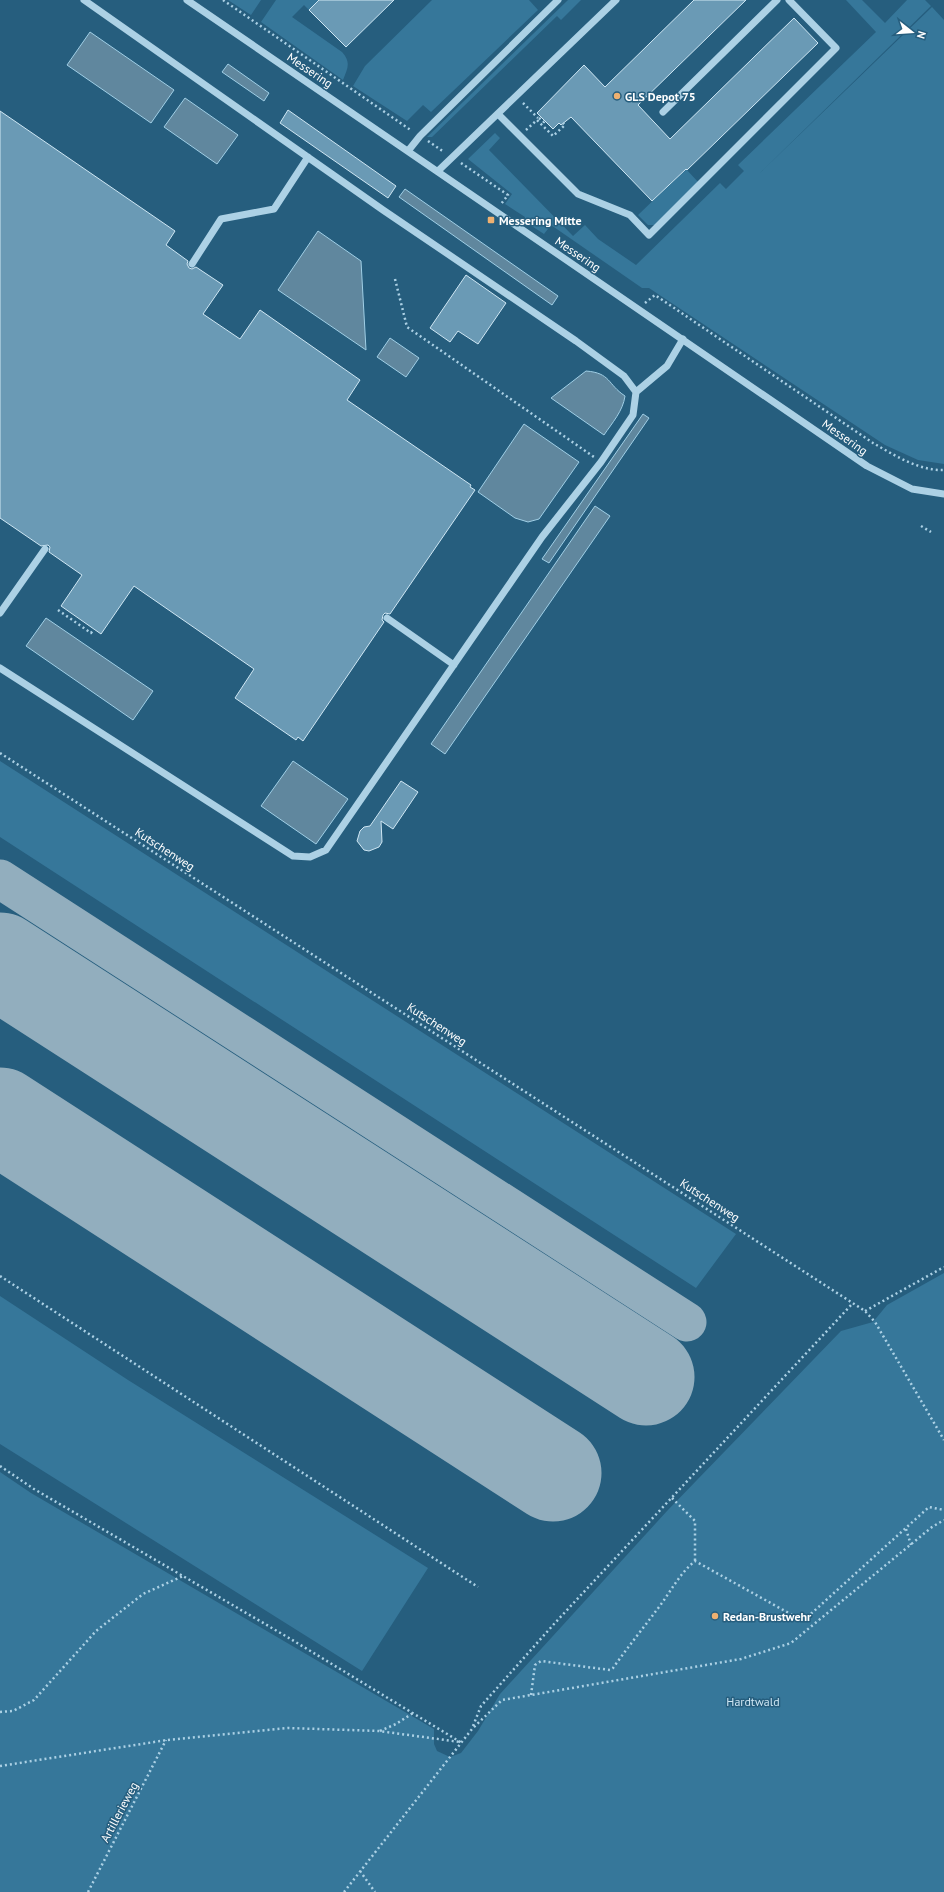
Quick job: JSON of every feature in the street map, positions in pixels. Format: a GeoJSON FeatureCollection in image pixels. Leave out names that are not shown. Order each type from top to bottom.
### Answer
{"type":"FeatureCollection","features":[{"type":"Feature","properties":{"kind":"street"},"geometry":{"type":"LineString","coordinates":[[84,0],[308,157],[576,341],[624,376],[636,392]]}},
{"type":"Feature","properties":{"kind":"street","name":"Messering"},"geometry":{"type":"LineString","coordinates":[[187,0],[867,466],[912,489],[944,494]]}},
{"type":"Feature","properties":{"kind":"street"},"geometry":{"type":"LineString","coordinates":[[408,151],[420,136],[558,0]]}},
{"type":"Feature","properties":{"kind":"street"},"geometry":{"type":"LineString","coordinates":[[438,171],[616,0]]}},
{"type":"Feature","properties":{"kind":"street"},"geometry":{"type":"LineString","coordinates":[[663,112],[777,0]]}},
{"type":"Feature","properties":{"kind":"street"},"geometry":{"type":"LineString","coordinates":[[498,114],[578,194],[630,216],[649,236],[836,48],[789,0]]}},
{"type":"Feature","properties":{"kind":"street"},"geometry":{"type":"LineString","coordinates":[[192,264],[221,219],[274,208],[308,157]]}},
{"type":"Feature","properties":{"kind":"street"},"geometry":{"type":"LineString","coordinates":[[0,668],[293,856],[310,857],[326,850],[542,537],[601,462],[633,415],[636,392],[667,366],[683,339]]}},
{"type":"Feature","properties":{"kind":"street"},"geometry":{"type":"LineString","coordinates":[[0,613],[45,549]]}},
{"type":"Feature","properties":{"kind":"street"},"geometry":{"type":"LineString","coordinates":[[387,618],[454,665]]}},
{"type":"Feature","properties":{"kind":"path"},"geometry":{"type":"LineString","coordinates":[[224,0],[508,195],[501,204],[507,207]]}},
{"type":"Feature","properties":{"kind":"path"},"geometry":{"type":"LineString","coordinates":[[516,96],[553,136],[565,125],[564,123]]}},
{"type":"Feature","properties":{"kind":"path"},"geometry":{"type":"LineString","coordinates":[[520,136],[538,119]]}},
{"type":"Feature","properties":{"kind":"path"},"geometry":{"type":"LineString","coordinates":[[538,119],[544,122],[545,121]]}},
{"type":"Feature","properties":{"kind":"path"},"geometry":{"type":"LineString","coordinates":[[395,279],[407,327],[601,462]]}},
{"type":"Feature","properties":{"kind":"path"},"geometry":{"type":"LineString","coordinates":[[638,308],[655,295],[873,443],[908,461],[924,467],[944,470]]}},
{"type":"Feature","properties":{"kind":"path"},"geometry":{"type":"LineString","coordinates":[[921,526],[932,532]]}},
{"type":"Feature","properties":{"kind":"path"},"geometry":{"type":"LineString","coordinates":[[58,610],[91,633],[94,629]]}},
{"type":"Feature","properties":{"kind":"path","name":"Kutschenweg"},"geometry":{"type":"LineString","coordinates":[[0,753],[865,1311],[875,1322],[944,1440]]}},
{"type":"Feature","properties":{"kind":"path"},"geometry":{"type":"LineString","coordinates":[[865,1311],[944,1267]]}},
{"type":"Feature","properties":{"kind":"path"},"geometry":{"type":"LineString","coordinates":[[0,1276],[478,1588]]}},
{"type":"Feature","properties":{"kind":"path"},"geometry":{"type":"LineString","coordinates":[[472,1729],[481,1706],[554,1624],[853,1303]]}},
{"type":"Feature","properties":{"kind":"path"},"geometry":{"type":"LineString","coordinates":[[0,1466],[34,1489],[462,1742]]}},
{"type":"Feature","properties":{"kind":"path"},"geometry":{"type":"LineString","coordinates":[[672,1498],[695,1520],[695,1561]]}},
{"type":"Feature","properties":{"kind":"path"},"geometry":{"type":"LineString","coordinates":[[695,1561],[803,1621],[929,1507],[944,1510]]}},
{"type":"Feature","properties":{"kind":"path"},"geometry":{"type":"LineString","coordinates":[[344,1892],[472,1729],[502,1700],[741,1659],[791,1643],[932,1527],[944,1520]]}},
{"type":"Feature","properties":{"kind":"path"},"geometry":{"type":"LineString","coordinates":[[906,1529],[911,1545]]}},
{"type":"Feature","properties":{"kind":"path"},"geometry":{"type":"LineString","coordinates":[[531,1694],[535,1665],[541,1661],[610,1670],[613,1668],[660,1606],[673,1586],[689,1566],[695,1561]]}},
{"type":"Feature","properties":{"kind":"path"},"geometry":{"type":"LineString","coordinates":[[0,1712],[13,1711],[34,1700],[96,1631],[143,1594],[183,1576]]}},
{"type":"Feature","properties":{"kind":"path"},"geometry":{"type":"LineString","coordinates":[[378,1731],[396,1724],[413,1713]]}},
{"type":"Feature","properties":{"kind":"path"},"geometry":{"type":"LineString","coordinates":[[0,1766],[167,1740],[288,1728],[378,1731],[462,1742]]}},
{"type":"Feature","properties":{"kind":"path","name":"Artillerieweg"},"geometry":{"type":"LineString","coordinates":[[88,1892],[167,1740]]}},
{"type":"Feature","properties":{"kind":"path"},"geometry":{"type":"LineString","coordinates":[[360,1871],[375,1892]]}},
{"type":"Feature","properties":{"kind":"green space"},"geometry":{"type":"Polygon","coordinates":[[[228,0],[261,0],[251,15],[228,0]]]}},
{"type":"Feature","properties":{"kind":"green space"},"geometry":{"type":"Polygon","coordinates":[[[276,0],[319,0],[309,10],[304,5],[292,17],[342,52],[348,62],[343,80],[261,22],[276,0]]]}},
{"type":"Feature","properties":{"kind":"green space"},"geometry":{"type":"Polygon","coordinates":[[[432,0],[529,0],[538,10],[431,112],[423,105],[407,121],[353,86],[365,66],[432,0]]]}},
{"type":"Feature","properties":{"kind":"green space"},"geometry":{"type":"Polygon","coordinates":[[[568,0],[581,0],[561,20],[557,16],[432,137],[427,137],[568,0]]]}},
{"type":"Feature","properties":{"kind":"green space"},"geometry":{"type":"Polygon","coordinates":[[[846,0],[862,0],[885,23],[907,0],[925,0],[931,6],[759,174],[932,7],[944,20],[944,464],[918,460],[885,445],[649,288],[642,288],[551,225],[544,234],[524,221],[525,217],[505,204],[512,194],[468,159],[495,133],[500,138],[489,150],[573,236],[585,225],[598,239],[636,265],[720,183],[726,189],[744,171],[738,165],[876,32],[846,0]]]}},
{"type":"Feature","properties":{"kind":"green space"},"geometry":{"type":"Polygon","coordinates":[[[686,169],[699,183],[655,225],[648,225],[638,215],[686,169]]]}},
{"type":"Feature","properties":{"kind":"green space"},"geometry":{"type":"Polygon","coordinates":[[[0,761],[736,1234],[696,1288],[0,837],[0,761]]]}},
{"type":"Feature","properties":{"kind":"green space","name":"Hardtwald"},"geometry":{"type":"Polygon","coordinates":[[[944,1273],[944,1892],[0,1892],[0,1472],[31,1493],[434,1729],[434,1744],[437,1751],[450,1757],[461,1753],[478,1731],[500,1694],[667,1511],[841,1331],[873,1322],[887,1305],[944,1273]]]}},
{"type":"Feature","properties":{"kind":"green space"},"geometry":{"type":"Polygon","coordinates":[[[0,1296],[128,1380],[428,1568],[362,1671],[0,1444],[0,1296]]]}},
{"type":"Feature","properties":{"kind":"shaded area"},"geometry":{"type":"Polygon","coordinates":[[[90,32],[174,90],[151,123],[67,65],[90,32]]]}},
{"type":"Feature","properties":{"kind":"shaded area"},"geometry":{"type":"Polygon","coordinates":[[[228,64],[269,93],[264,101],[222,72],[228,64]]]}},
{"type":"Feature","properties":{"kind":"shaded area"},"geometry":{"type":"Polygon","coordinates":[[[185,98],[238,135],[217,164],[164,127],[185,98]]]}},
{"type":"Feature","properties":{"kind":"shaded area"},"geometry":{"type":"Polygon","coordinates":[[[405,189],[558,296],[552,305],[399,197],[405,189]]]}},
{"type":"Feature","properties":{"kind":"shaded area"},"geometry":{"type":"Polygon","coordinates":[[[318,231],[361,261],[366,350],[278,290],[318,231]]]}},
{"type":"Feature","properties":{"kind":"shaded area"},"geometry":{"type":"Polygon","coordinates":[[[390,338],[419,358],[406,377],[377,357],[390,338]]]}},
{"type":"Feature","properties":{"kind":"shaded area"},"geometry":{"type":"Polygon","coordinates":[[[586,371],[594,372],[605,377],[619,392],[625,396],[620,412],[604,435],[551,398],[586,371]]]}},
{"type":"Feature","properties":{"kind":"shaded area"},"geometry":{"type":"Polygon","coordinates":[[[643,414],[649,418],[549,563],[542,559],[643,414]]]}},
{"type":"Feature","properties":{"kind":"shaded area"},"geometry":{"type":"Polygon","coordinates":[[[524,424],[579,462],[539,519],[528,522],[515,518],[478,492],[524,424]]]}},
{"type":"Feature","properties":{"kind":"shaded area"},"geometry":{"type":"Polygon","coordinates":[[[595,506],[610,516],[445,754],[431,744],[595,506]]]}},
{"type":"Feature","properties":{"kind":"shaded area"},"geometry":{"type":"Polygon","coordinates":[[[46,618],[153,691],[133,720],[26,646],[46,618]]]}},
{"type":"Feature","properties":{"kind":"shaded area"},"geometry":{"type":"Polygon","coordinates":[[[293,761],[348,799],[316,844],[261,806],[293,761]]]}},
{"type":"Feature","properties":{"kind":"building"},"geometry":{"type":"Polygon","coordinates":[[[319,0],[394,0],[346,47],[309,10],[319,0]]]}},
{"type":"Feature","properties":{"kind":"building","name":"GLS Depot 75"},"geometry":{"type":"Polygon","coordinates":[[[694,0],[746,0],[638,105],[670,139],[794,18],[818,43],[687,170],[686,169],[652,201],[571,117],[561,125],[559,123],[553,129],[537,113],[584,65],[605,87],[694,0]]]}},
{"type":"Feature","properties":{"kind":"building"},"geometry":{"type":"Polygon","coordinates":[[[288,110],[396,186],[388,198],[280,123],[288,110]]]}},
{"type":"Feature","properties":{"kind":"building"},"geometry":{"type":"Polygon","coordinates":[[[0,111],[175,231],[166,245],[188,261],[187,264],[189,268],[192,269],[196,267],[223,285],[203,314],[240,339],[260,310],[360,380],[347,400],[471,485],[470,487],[475,490],[390,614],[385,613],[383,615],[382,620],[384,622],[303,741],[298,737],[296,740],[235,698],[254,669],[134,586],[101,634],[61,606],[82,575],[49,552],[50,547],[48,545],[41,546],[0,518],[0,111]]]}},
{"type":"Feature","properties":{"kind":"building"},"geometry":{"type":"Polygon","coordinates":[[[466,275],[506,303],[478,344],[458,331],[450,342],[430,328],[466,275]]]}},
{"type":"Feature","properties":{"kind":"building"},"geometry":{"type":"Polygon","coordinates":[[[401,781],[418,792],[393,829],[381,821],[382,842],[379,847],[369,851],[364,850],[357,841],[360,831],[364,827],[370,826],[401,781]]]}},
{"type":"Feature","properties":{"kind":"taxiway"},"geometry":{"type":"LineString","coordinates":[[0,879],[687,1322]]}},
{"type":"Feature","properties":{"kind":"runway"},"geometry":{"type":"LineString","coordinates":[[0,961],[646,1377]]}},
{"type":"Feature","properties":{"kind":"runway"},"geometry":{"type":"LineString","coordinates":[[0,1116],[553,1473]]}},
{"type":"Feature","properties":{"kind":"place","name":"GLS Depot 75"},"geometry":{"type":"Point","coordinates":[617,96]}},
{"type":"Feature","properties":{"kind":"place","name":"Messering Mitte"},"geometry":{"type":"Point","coordinates":[491,220]}},
{"type":"Feature","properties":{"kind":"place","name":"Redan-Brustwehr"},"geometry":{"type":"Point","coordinates":[715,1616]}}]}
